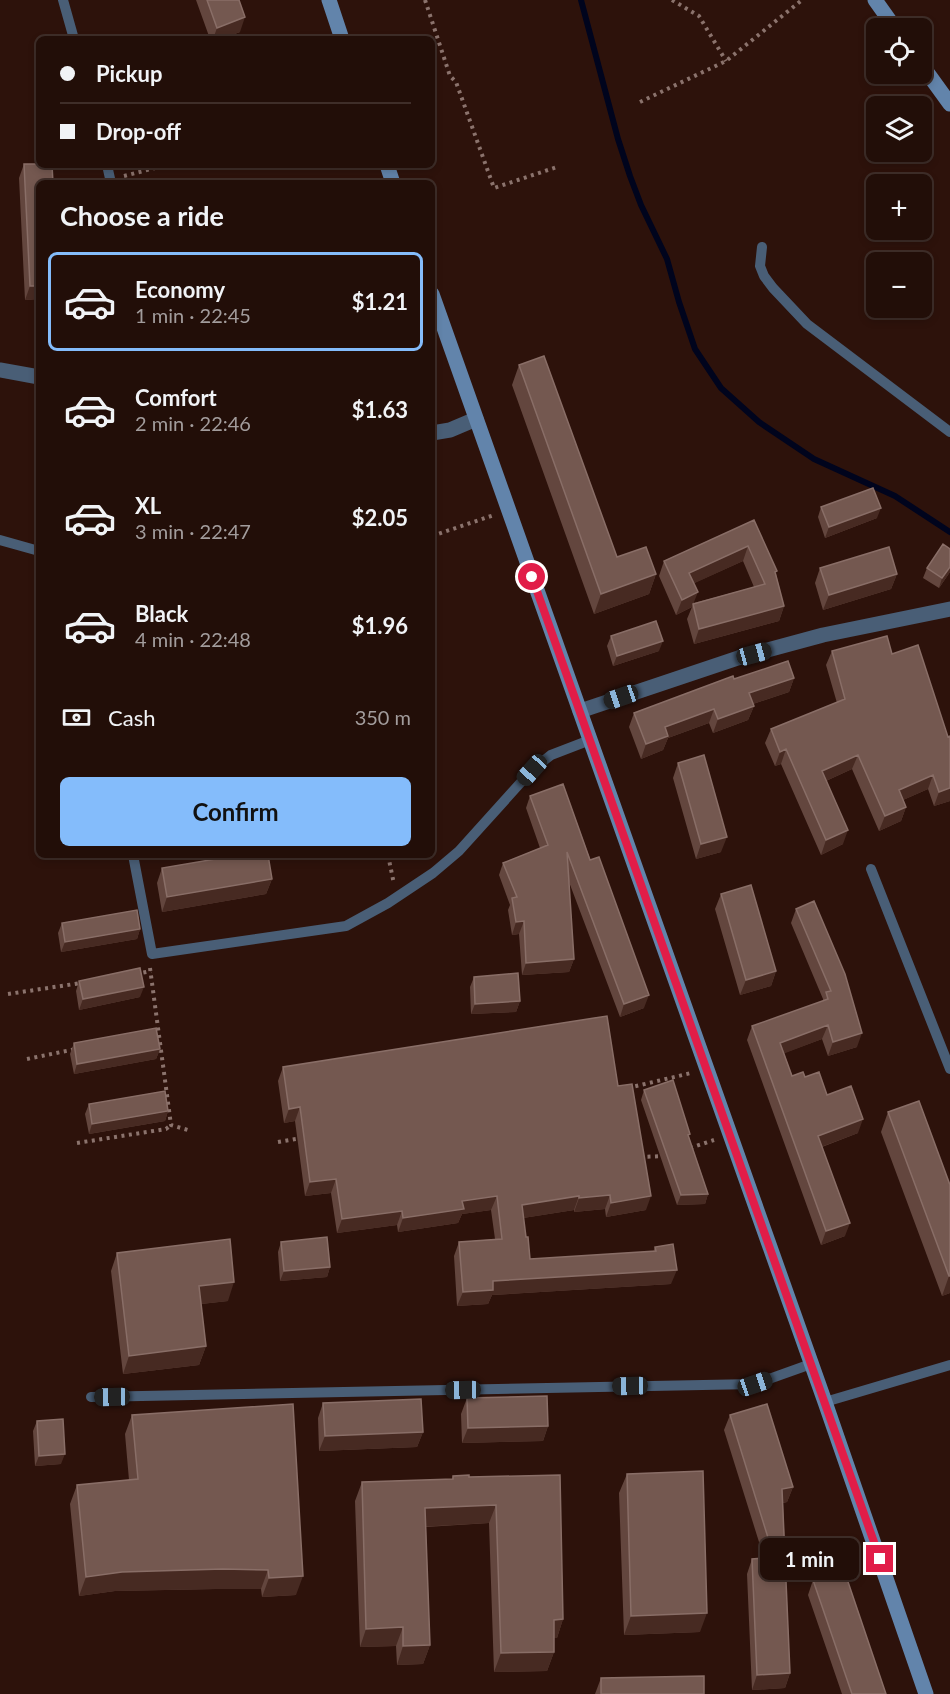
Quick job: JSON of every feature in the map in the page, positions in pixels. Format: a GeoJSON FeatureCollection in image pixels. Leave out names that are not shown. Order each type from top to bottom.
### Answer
{"type":"FeatureCollection","features":[{"type":"Feature","properties":{"kind":"street"},"geometry":{"type":"LineString","coordinates":[[329,0],[341,36]]}},
{"type":"Feature","properties":{"kind":"street"},"geometry":{"type":"LineString","coordinates":[[875,0],[888,18]]}},
{"type":"Feature","properties":{"kind":"street"},"geometry":{"type":"LineString","coordinates":[[932,79],[950,104]]}},
{"type":"Feature","properties":{"kind":"street"},"geometry":{"type":"LineString","coordinates":[[435,303],[825,1402],[926,1694]]}},
{"type":"Feature","properties":{"kind":"street"},"geometry":{"type":"LineString","coordinates":[[0,370],[36,376]]}},
{"type":"Feature","properties":{"kind":"street"},"geometry":{"type":"LineString","coordinates":[[435,432],[450,430],[476,419]]}},
{"type":"Feature","properties":{"kind":"street"},"geometry":{"type":"LineString","coordinates":[[579,711],[757,653],[823,635],[950,609]]}},
{"type":"Feature","properties":{"kind":"lane"},"geometry":{"type":"LineString","coordinates":[[63,0],[73,36]]}},
{"type":"Feature","properties":{"kind":"lane"},"geometry":{"type":"LineString","coordinates":[[762,247],[760,266],[764,276],[807,324],[950,432]]}},
{"type":"Feature","properties":{"kind":"lane"},"geometry":{"type":"LineString","coordinates":[[0,540],[36,550]]}},
{"type":"Feature","properties":{"kind":"lane"},"geometry":{"type":"LineString","coordinates":[[134,858],[152,954],[346,926],[433,873],[459,851],[532,770],[551,755],[590,740]]}},
{"type":"Feature","properties":{"kind":"lane"},"geometry":{"type":"LineString","coordinates":[[871,869],[950,1069]]}},
{"type":"Feature","properties":{"kind":"lane"},"geometry":{"type":"LineString","coordinates":[[91,1397],[755,1384],[811,1364]]}},
{"type":"Feature","properties":{"kind":"lane"},"geometry":{"type":"LineString","coordinates":[[825,1402],[950,1365]]}},
{"type":"Feature","properties":{"kind":"path"},"geometry":{"type":"LineString","coordinates":[[425,0],[450,76],[456,81],[494,188],[557,168]]}},
{"type":"Feature","properties":{"kind":"path"},"geometry":{"type":"LineString","coordinates":[[672,0],[699,16],[726,61]]}},
{"type":"Feature","properties":{"kind":"path"},"geometry":{"type":"LineString","coordinates":[[640,102],[726,61],[802,0]]}},
{"type":"Feature","properties":{"kind":"path"},"geometry":{"type":"LineString","coordinates":[[114,180],[156,168]]}},
{"type":"Feature","properties":{"kind":"path"},"geometry":{"type":"LineString","coordinates":[[435,535],[509,510]]}},
{"type":"Feature","properties":{"kind":"path"},"geometry":{"type":"LineString","coordinates":[[389,858],[397,897]]}},
{"type":"Feature","properties":{"kind":"path"},"geometry":{"type":"LineString","coordinates":[[152,954],[150,964],[171,1125]]}},
{"type":"Feature","properties":{"kind":"path"},"geometry":{"type":"LineString","coordinates":[[130,975],[151,971]]}},
{"type":"Feature","properties":{"kind":"path"},"geometry":{"type":"LineString","coordinates":[[8,994],[89,982]]}},
{"type":"Feature","properties":{"kind":"path"},"geometry":{"type":"LineString","coordinates":[[148,1035],[159,1033]]}},
{"type":"Feature","properties":{"kind":"path"},"geometry":{"type":"LineString","coordinates":[[27,1059],[82,1048]]}},
{"type":"Feature","properties":{"kind":"path"},"geometry":{"type":"LineString","coordinates":[[622,1089],[706,1069]]}},
{"type":"Feature","properties":{"kind":"path"},"geometry":{"type":"LineString","coordinates":[[171,1125],[188,1130]]}},
{"type":"Feature","properties":{"kind":"path"},"geometry":{"type":"LineString","coordinates":[[77,1143],[165,1129],[171,1125]]}},
{"type":"Feature","properties":{"kind":"path"},"geometry":{"type":"LineString","coordinates":[[684,1150],[730,1136]]}},
{"type":"Feature","properties":{"kind":"path"},"geometry":{"type":"LineString","coordinates":[[278,1142],[312,1137]]}},
{"type":"Feature","properties":{"kind":"path"},"geometry":{"type":"LineString","coordinates":[[636,1158],[662,1157],[673,1154]]}},
{"type":"Feature","properties":{"kind":"building"},"geometry":{"type":"Polygon","coordinates":[[[207,0],[239,0],[245,17],[217,28],[207,0]]]}},
{"type":"Feature","properties":{"kind":"building"},"geometry":{"type":"Polygon","coordinates":[[[24,164],[36,164],[36,168],[52,168],[53,180],[36,180],[36,286],[30,286],[24,164]]]}},
{"type":"Feature","properties":{"kind":"building"},"geometry":{"type":"Polygon","coordinates":[[[544,356],[617,557],[646,547],[656,574],[601,594],[519,365],[544,356]]]}},
{"type":"Feature","properties":{"kind":"building"},"geometry":{"type":"Polygon","coordinates":[[[873,488],[881,508],[829,527],[821,507],[873,488]]]}},
{"type":"Feature","properties":{"kind":"building"},"geometry":{"type":"Polygon","coordinates":[[[754,520],[777,571],[775,572],[784,606],[699,629],[693,604],[765,584],[748,546],[689,573],[698,592],[682,600],[664,561],[754,520]]]}},
{"type":"Feature","properties":{"kind":"building"},"geometry":{"type":"Polygon","coordinates":[[[943,544],[950,549],[950,567],[942,578],[927,568],[943,544]]]}},
{"type":"Feature","properties":{"kind":"building"},"geometry":{"type":"Polygon","coordinates":[[[889,547],[897,574],[829,595],[820,568],[889,547]]]}},
{"type":"Feature","properties":{"kind":"building"},"geometry":{"type":"Polygon","coordinates":[[[656,621],[663,641],[617,656],[611,636],[656,621]]]}},
{"type":"Feature","properties":{"kind":"building"},"geometry":{"type":"Polygon","coordinates":[[[887,636],[892,654],[918,645],[948,737],[950,736],[950,788],[939,792],[933,775],[899,790],[906,807],[885,816],[858,755],[822,771],[848,830],[826,840],[786,749],[780,752],[771,729],[845,699],[832,651],[887,636]]]}},
{"type":"Feature","properties":{"kind":"building"},"geometry":{"type":"Polygon","coordinates":[[[788,661],[794,678],[749,693],[754,706],[718,719],[714,709],[665,727],[668,736],[646,744],[634,713],[733,676],[734,679],[788,661]]]}},
{"type":"Feature","properties":{"kind":"building"},"geometry":{"type":"Polygon","coordinates":[[[704,755],[727,837],[701,844],[678,763],[704,755]]]}},
{"type":"Feature","properties":{"kind":"building"},"geometry":{"type":"Polygon","coordinates":[[[563,784],[590,860],[599,857],[649,995],[624,1004],[567,852],[574,959],[526,963],[524,921],[516,922],[512,898],[517,897],[503,863],[548,845],[530,796],[563,784]]]}},
{"type":"Feature","properties":{"kind":"building"},"geometry":{"type":"Polygon","coordinates":[[[221,858],[268,858],[272,879],[167,897],[162,868],[221,858]]]}},
{"type":"Feature","properties":{"kind":"building"},"geometry":{"type":"Polygon","coordinates":[[[751,885],[776,971],[746,980],[721,894],[751,885]]]}},
{"type":"Feature","properties":{"kind":"building"},"geometry":{"type":"Polygon","coordinates":[[[814,901],[845,974],[862,1033],[833,1042],[828,1025],[780,1043],[792,1076],[803,1072],[805,1077],[819,1072],[827,1095],[851,1086],[863,1119],[818,1136],[850,1223],[826,1231],[752,1026],[828,999],[826,992],[831,991],[796,909],[814,901]]]}},
{"type":"Feature","properties":{"kind":"building"},"geometry":{"type":"Polygon","coordinates":[[[137,910],[140,929],[65,942],[62,923],[137,910]]]}},
{"type":"Feature","properties":{"kind":"building"},"geometry":{"type":"Polygon","coordinates":[[[140,968],[144,987],[83,999],[79,981],[140,968]]]}},
{"type":"Feature","properties":{"kind":"building"},"geometry":{"type":"Polygon","coordinates":[[[518,973],[520,1001],[475,1004],[474,977],[518,973]]]}},
{"type":"Feature","properties":{"kind":"building"},"geometry":{"type":"Polygon","coordinates":[[[607,1016],[618,1086],[632,1084],[651,1196],[611,1203],[610,1195],[579,1198],[579,1196],[522,1205],[530,1259],[656,1251],[655,1247],[673,1244],[677,1270],[493,1281],[493,1290],[463,1292],[459,1242],[502,1239],[497,1196],[462,1201],[464,1209],[403,1218],[402,1211],[342,1219],[336,1179],[310,1182],[300,1107],[289,1109],[283,1067],[607,1016]]]}},
{"type":"Feature","properties":{"kind":"building"},"geometry":{"type":"Polygon","coordinates":[[[156,1028],[160,1049],[77,1064],[74,1043],[156,1028]]]}},
{"type":"Feature","properties":{"kind":"building"},"geometry":{"type":"Polygon","coordinates":[[[673,1080],[690,1134],[688,1135],[708,1194],[681,1195],[644,1090],[673,1080]]]}},
{"type":"Feature","properties":{"kind":"building"},"geometry":{"type":"Polygon","coordinates":[[[165,1091],[168,1111],[92,1124],[89,1104],[165,1091]]]}},
{"type":"Feature","properties":{"kind":"building"},"geometry":{"type":"Polygon","coordinates":[[[919,1101],[950,1185],[950,1276],[888,1112],[919,1101]]]}},
{"type":"Feature","properties":{"kind":"building"},"geometry":{"type":"Polygon","coordinates":[[[327,1237],[330,1267],[284,1271],[281,1242],[327,1237]]]}},
{"type":"Feature","properties":{"kind":"building"},"geometry":{"type":"Polygon","coordinates":[[[230,1239],[234,1282],[199,1286],[206,1346],[129,1356],[117,1253],[230,1239]]]}},
{"type":"Feature","properties":{"kind":"building"},"geometry":{"type":"Polygon","coordinates":[[[547,1396],[548,1426],[468,1428],[467,1398],[547,1396]]]}},
{"type":"Feature","properties":{"kind":"building"},"geometry":{"type":"Polygon","coordinates":[[[421,1399],[423,1432],[325,1436],[323,1403],[421,1399]]]}},
{"type":"Feature","properties":{"kind":"building"},"geometry":{"type":"Polygon","coordinates":[[[293,1404],[303,1576],[269,1578],[268,1570],[223,1569],[122,1572],[86,1577],[77,1485],[138,1479],[132,1415],[293,1404]]]}},
{"type":"Feature","properties":{"kind":"building"},"geometry":{"type":"Polygon","coordinates":[[[767,1404],[793,1487],[782,1489],[790,1673],[757,1675],[752,1559],[774,1557],[730,1415],[767,1404]]]}},
{"type":"Feature","properties":{"kind":"building"},"geometry":{"type":"Polygon","coordinates":[[[63,1419],[65,1454],[39,1456],[37,1421],[63,1419]]]}},
{"type":"Feature","properties":{"kind":"building"},"geometry":{"type":"Polygon","coordinates":[[[703,1471],[707,1613],[631,1616],[627,1474],[703,1471]]]}},
{"type":"Feature","properties":{"kind":"building"},"geometry":{"type":"Polygon","coordinates":[[[469,1475],[469,1477],[560,1475],[563,1619],[554,1620],[554,1652],[501,1653],[496,1505],[425,1508],[430,1645],[403,1646],[403,1627],[366,1629],[362,1482],[453,1479],[453,1476],[469,1475]]]}},
{"type":"Feature","properties":{"kind":"building"},"geometry":{"type":"Polygon","coordinates":[[[844,1570],[886,1694],[852,1694],[813,1580],[844,1570]]]}},
{"type":"Feature","properties":{"kind":"building"},"geometry":{"type":"Polygon","coordinates":[[[704,1676],[704,1694],[601,1694],[601,1678],[704,1676]]]}},
{"type":"Feature","properties":{"kind":"waterway"},"geometry":{"type":"LineString","coordinates":[[581,0],[630,176],[667,259],[695,349],[721,388],[759,422],[814,459],[895,496],[950,532]]}},
{"type":"Feature","properties":{"kind":"route"},"geometry":{"type":"LineString","coordinates":[[532,577],[880,1559]]}}]}
